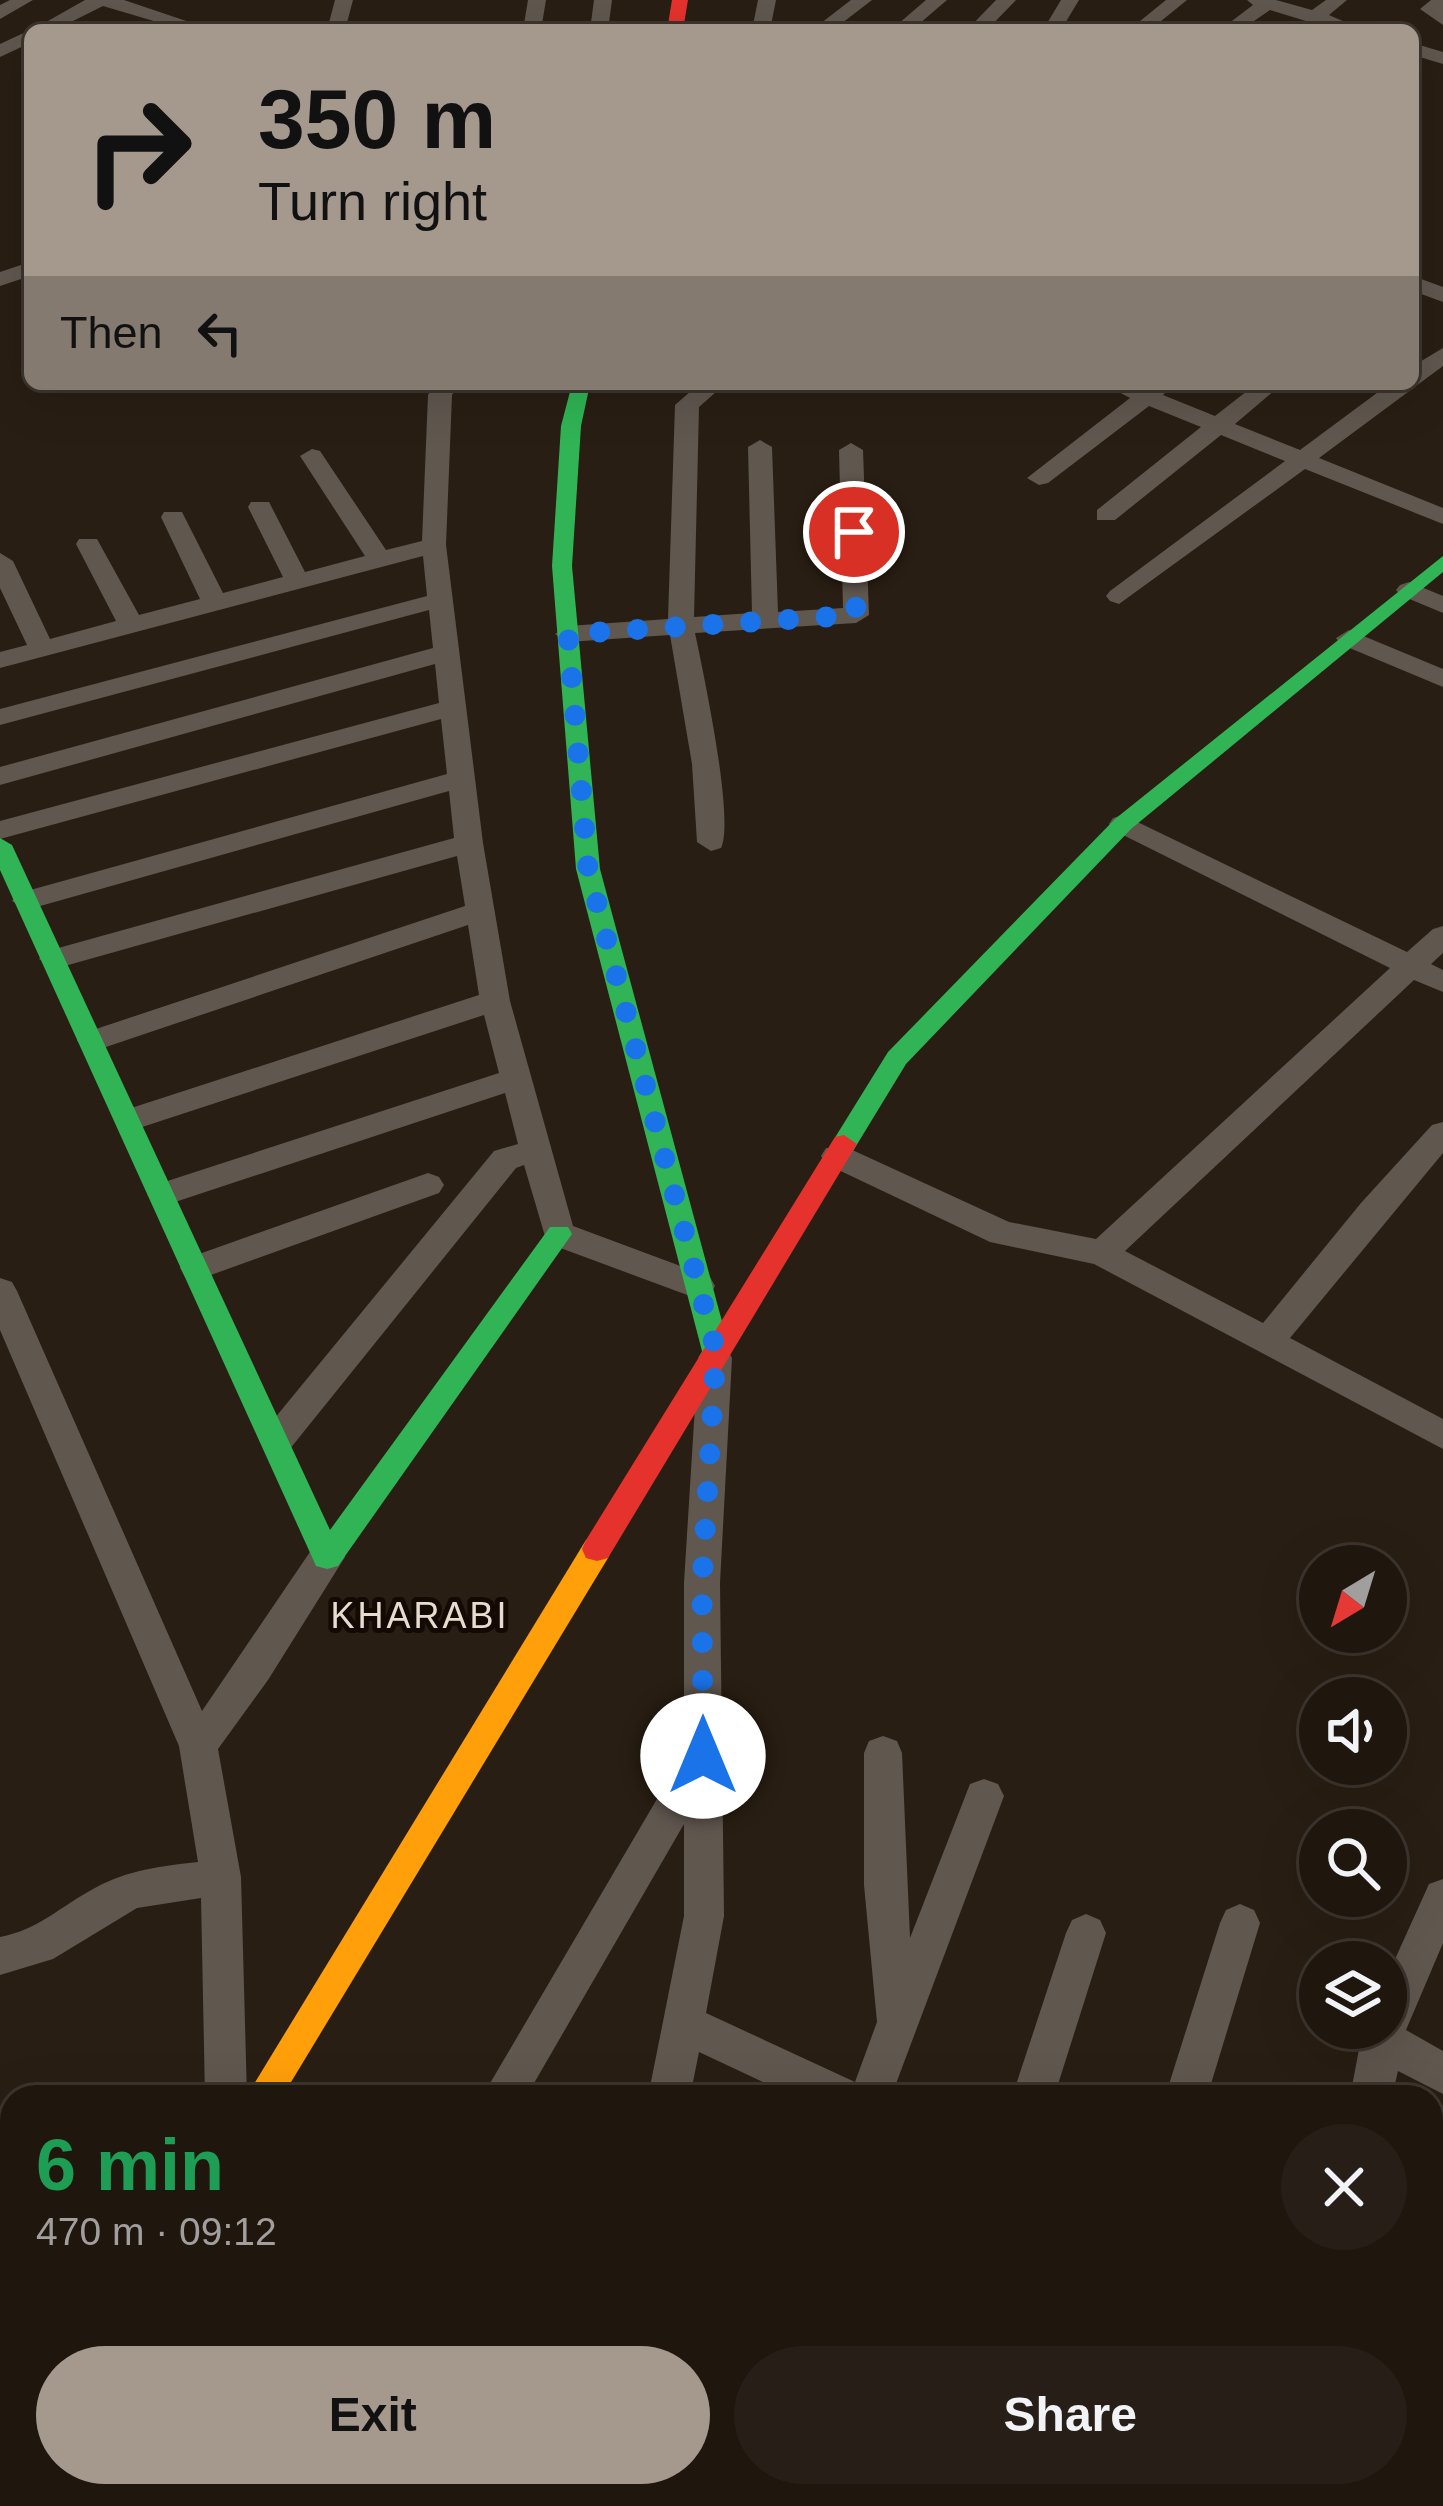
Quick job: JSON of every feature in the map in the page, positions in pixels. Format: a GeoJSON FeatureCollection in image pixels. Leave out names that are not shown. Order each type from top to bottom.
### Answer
{"type":"FeatureCollection","features":[{"type":"Feature","properties":{"kind":"street"},"geometry":{"type":"LineString","coordinates":[[0,13],[24,0]]}},
{"type":"Feature","properties":{"kind":"street"},"geometry":{"type":"LineString","coordinates":[[53,24],[102,0],[202,24]]}},
{"type":"Feature","properties":{"kind":"street"},"geometry":{"type":"LineString","coordinates":[[829,24],[862,0]]}},
{"type":"Feature","properties":{"kind":"street"},"geometry":{"type":"LineString","coordinates":[[908,24],[938,0]]}},
{"type":"Feature","properties":{"kind":"street"},"geometry":{"type":"LineString","coordinates":[[982,24],[1007,0]]}},
{"type":"Feature","properties":{"kind":"street"},"geometry":{"type":"LineString","coordinates":[[1146,24],[1178,0]]}},
{"type":"Feature","properties":{"kind":"street"},"geometry":{"type":"LineString","coordinates":[[1236,24],[1262,2],[1307,24],[1338,0]]}},
{"type":"Feature","properties":{"kind":"street"},"geometry":{"type":"LineString","coordinates":[[1443,2],[1429,10],[1443,19]]}},
{"type":"Feature","properties":{"kind":"street"},"geometry":{"type":"LineString","coordinates":[[443,390],[434,545],[469,843],[495,1001],[559,1234]]}},
{"type":"Feature","properties":{"kind":"street"},"geometry":{"type":"LineString","coordinates":[[580,390],[571,426],[562,566],[588,869],[716,1351],[702,1583],[704,1916],[671,2085]]}},
{"type":"Feature","properties":{"kind":"street"},"geometry":{"type":"LineString","coordinates":[[706,390],[687,405],[681,626],[706,764],[711,842]]}},
{"type":"Feature","properties":{"kind":"street"},"geometry":{"type":"LineString","coordinates":[[1040,478],[1155,390],[1218,425],[1443,517]]}},
{"type":"Feature","properties":{"kind":"street"},"geometry":{"type":"LineString","coordinates":[[1106,515],[1262,390]]}},
{"type":"Feature","properties":{"kind":"street"},"geometry":{"type":"LineString","coordinates":[[1119,596],[1396,390]]}},
{"type":"Feature","properties":{"kind":"street"},"geometry":{"type":"LineString","coordinates":[[760,447],[765,620]]}},
{"type":"Feature","properties":{"kind":"street"},"geometry":{"type":"LineString","coordinates":[[568,634],[856,615],[851,450]]}},
{"type":"Feature","properties":{"kind":"street"},"geometry":{"type":"LineString","coordinates":[[312,456],[380,559]]}},
{"type":"Feature","properties":{"kind":"street"},"geometry":{"type":"LineString","coordinates":[[260,507],[297,581]]}},
{"type":"Feature","properties":{"kind":"street"},"geometry":{"type":"LineString","coordinates":[[173,517],[215,603]]}},
{"type":"Feature","properties":{"kind":"street"},"geometry":{"type":"LineString","coordinates":[[88,544],[130,625]]}},
{"type":"Feature","properties":{"kind":"street"},"geometry":{"type":"LineString","coordinates":[[0,660],[434,545]]}},
{"type":"Feature","properties":{"kind":"street"},"geometry":{"type":"LineString","coordinates":[[0,561],[42,649]]}},
{"type":"Feature","properties":{"kind":"street"},"geometry":{"type":"LineString","coordinates":[[270,2085],[897,1058],[1123,824],[1443,562]]}},
{"type":"Feature","properties":{"kind":"street"},"geometry":{"type":"LineString","coordinates":[[1408,590],[1443,604]]}},
{"type":"Feature","properties":{"kind":"street"},"geometry":{"type":"LineString","coordinates":[[0,717],[440,600]]}},
{"type":"Feature","properties":{"kind":"street"},"geometry":{"type":"LineString","coordinates":[[1349,638],[1443,679]]}},
{"type":"Feature","properties":{"kind":"street"},"geometry":{"type":"LineString","coordinates":[[0,776],[445,653]]}},
{"type":"Feature","properties":{"kind":"street"},"geometry":{"type":"LineString","coordinates":[[0,830],[453,708]]}},
{"type":"Feature","properties":{"kind":"street"},"geometry":{"type":"LineString","coordinates":[[26,901],[462,778]]}},
{"type":"Feature","properties":{"kind":"street"},"geometry":{"type":"LineString","coordinates":[[1123,824],[1443,982]]}},
{"type":"Feature","properties":{"kind":"street"},"geometry":{"type":"LineString","coordinates":[[54,959],[469,843]]}},
{"type":"Feature","properties":{"kind":"street"},"geometry":{"type":"LineString","coordinates":[[0,845],[327,1557]]}},
{"type":"Feature","properties":{"kind":"street"},"geometry":{"type":"LineString","coordinates":[[92,1041],[479,911]]}},
{"type":"Feature","properties":{"kind":"street"},"geometry":{"type":"LineString","coordinates":[[1102,1252],[1443,935]]}},
{"type":"Feature","properties":{"kind":"street"},"geometry":{"type":"LineString","coordinates":[[130,1120],[495,1001]]}},
{"type":"Feature","properties":{"kind":"street"},"geometry":{"type":"LineString","coordinates":[[163,1195],[514,1079]]}},
{"type":"Feature","properties":{"kind":"street"},"geometry":{"type":"LineString","coordinates":[[1266,1343],[1372,1211],[1443,1133]]}},
{"type":"Feature","properties":{"kind":"street"},"geometry":{"type":"LineString","coordinates":[[277,1440],[505,1159],[535,1151]]}},
{"type":"Feature","properties":{"kind":"street"},"geometry":{"type":"LineString","coordinates":[[837,1156],[1002,1233],[1102,1252],[1443,1435]]}},
{"type":"Feature","properties":{"kind":"street"},"geometry":{"type":"LineString","coordinates":[[196,1268],[428,1186]]}},
{"type":"Feature","properties":{"kind":"street"},"geometry":{"type":"LineString","coordinates":[[559,1234],[698,1286]]}},
{"type":"Feature","properties":{"kind":"street"},"geometry":{"type":"LineString","coordinates":[[198,1746],[559,1234]]}},
{"type":"Feature","properties":{"kind":"street"},"geometry":{"type":"LineString","coordinates":[[0,1291],[198,1746],[220,1877],[226,2085]]}},
{"type":"Feature","properties":{"kind":"street"},"geometry":{"type":"LineString","coordinates":[[883,1753],[884,1885],[898,2024]]}},
{"type":"Feature","properties":{"kind":"street"},"geometry":{"type":"LineString","coordinates":[[510,2085],[703,1756]]}},
{"type":"Feature","properties":{"kind":"street"},"geometry":{"type":"LineString","coordinates":[[875,2085],[984,1796]]}},
{"type":"Feature","properties":{"kind":"street"},"geometry":{"type":"LineString","coordinates":[[0,1956],[22,1953],[70,1931],[126,1893],[220,1877]]}},
{"type":"Feature","properties":{"kind":"street"},"geometry":{"type":"LineString","coordinates":[[1407,1982],[1441,1909]]}},
{"type":"Feature","properties":{"kind":"street"},"geometry":{"type":"LineString","coordinates":[[1190,2085],[1240,1923]]}},
{"type":"Feature","properties":{"kind":"street"},"geometry":{"type":"LineString","coordinates":[[1038,2085],[1086,1933]]}},
{"type":"Feature","properties":{"kind":"street"},"geometry":{"type":"LineString","coordinates":[[683,2024],[815,2085]]}},
{"type":"Feature","properties":{"kind":"street"},"geometry":{"type":"LineString","coordinates":[[1407,2048],[1443,2074]]}},
{"type":"Feature","properties":{"kind":"street"},"geometry":{"type":"LineString","coordinates":[[1373,2085],[1380,2049]]}},
{"type":"Feature","properties":{"kind":"traffic: fast"},"geometry":{"type":"LineString","coordinates":[[580,390],[571,426],[562,566],[588,869],[716,1351]]}},
{"type":"Feature","properties":{"kind":"traffic: fast"},"geometry":{"type":"LineString","coordinates":[[844,1144],[897,1058],[1123,824],[1443,562]]}},
{"type":"Feature","properties":{"kind":"traffic: fast"},"geometry":{"type":"LineString","coordinates":[[0,845],[327,1557],[559,1234]]}},
{"type":"Feature","properties":{"kind":"traffic: slow"},"geometry":{"type":"LineString","coordinates":[[270,2085],[597,1549]]}},
{"type":"Feature","properties":{"kind":"traffic: jam"},"geometry":{"type":"LineString","coordinates":[[676,24],[680,0]]}},
{"type":"Feature","properties":{"kind":"traffic: jam"},"geometry":{"type":"LineString","coordinates":[[597,1549],[844,1144]]}},
{"type":"Feature","properties":{"kind":"district","name":"KHARABI"},"geometry":{"type":"Point","coordinates":[420,1615]}},
{"type":"Feature","properties":{"kind":"route"},"geometry":{"type":"LineString","coordinates":[[703,1756],[702,1583],[716,1351],[588,869],[568,634],[856,615],[854,532]]}}]}
